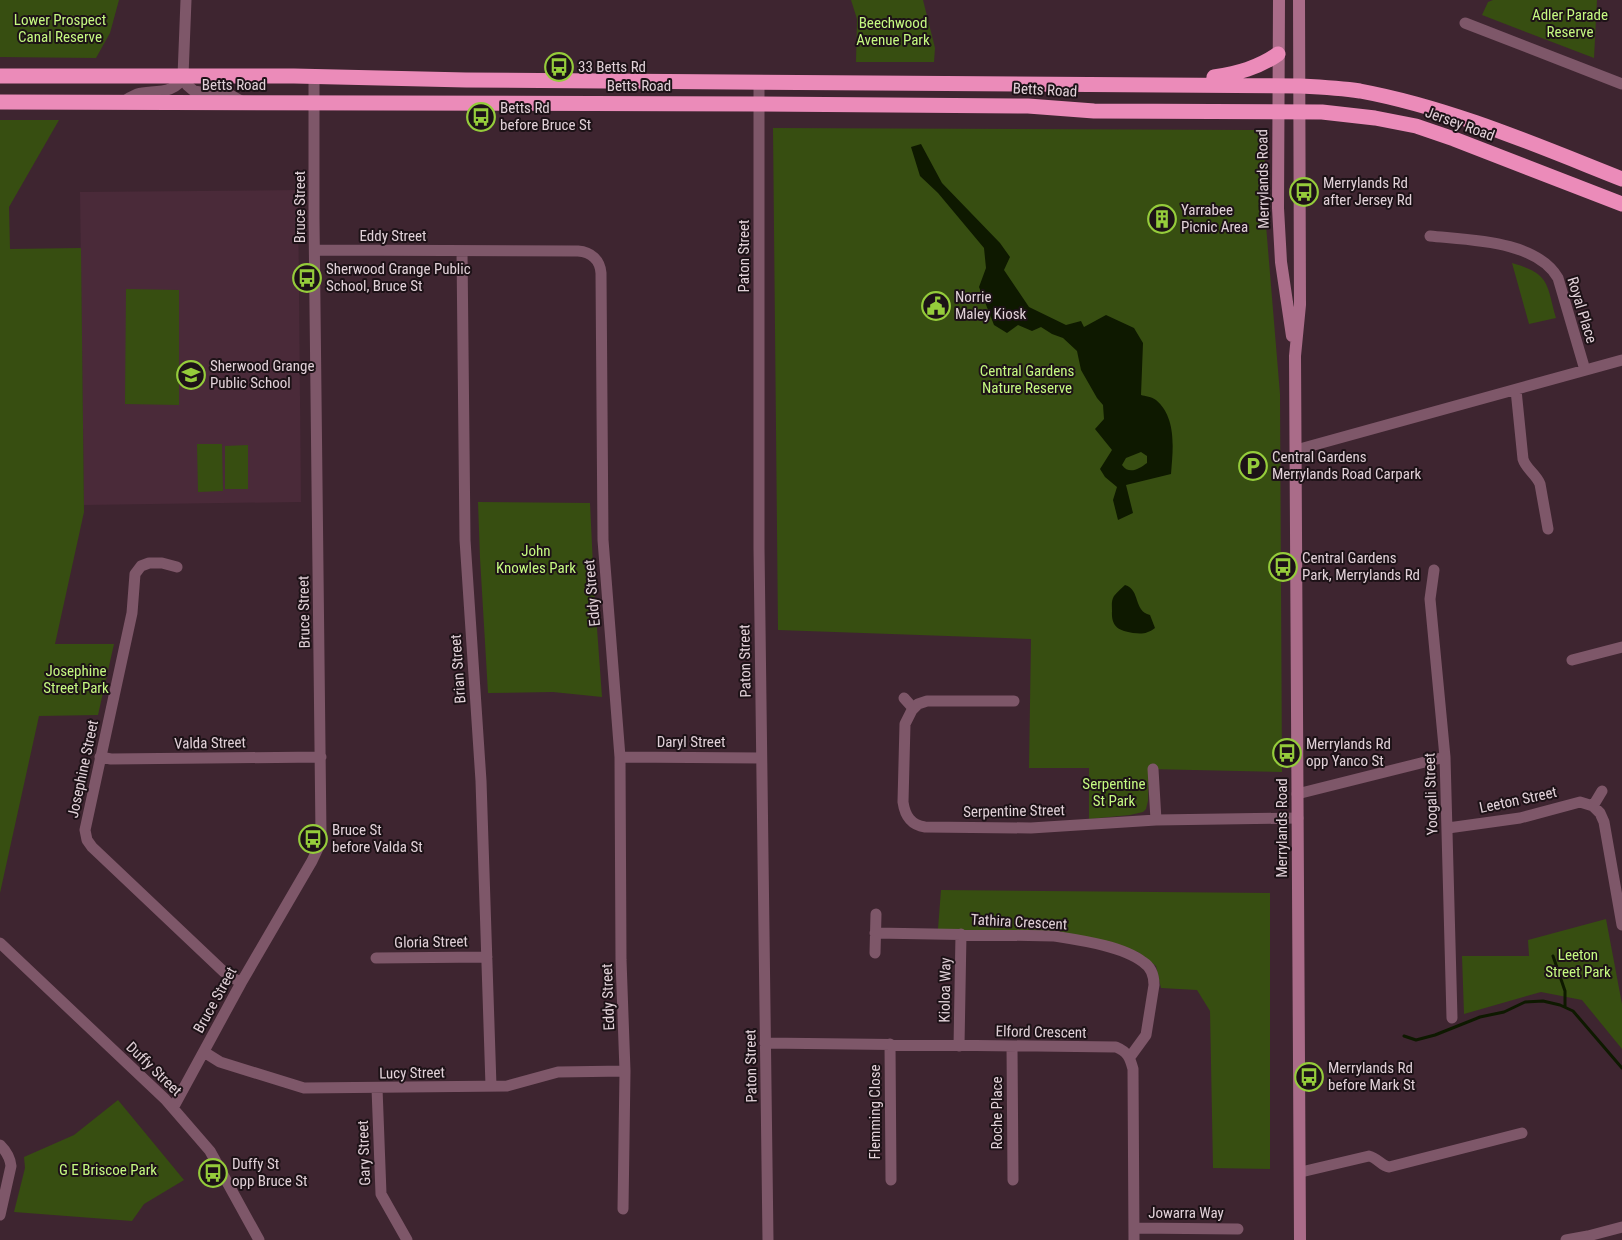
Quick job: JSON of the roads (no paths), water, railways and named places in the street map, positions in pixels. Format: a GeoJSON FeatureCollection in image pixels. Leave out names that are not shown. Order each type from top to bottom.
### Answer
{"type":"FeatureCollection","features":[{"type":"Feature","properties":{"kind":"highway"},"geometry":{"type":"LineString","coordinates":[[1196,85],[1214,77],[1233,75],[1250,70],[1269,61],[1278,54]]}},
{"type":"Feature","properties":{"kind":"highway","name":"Betts Road"},"geometry":{"type":"LineString","coordinates":[[0,76],[314,76],[466,80],[1278,85]]}},
{"type":"Feature","properties":{"kind":"highway","name":"Jersey Road"},"geometry":{"type":"LineString","coordinates":[[1278,85],[1357,91],[1428,107],[1477,123],[1622,179]]}},
{"type":"Feature","properties":{"kind":"highway","name":"Betts Road"},"geometry":{"type":"LineString","coordinates":[[0,102],[1028,106],[1094,111],[1278,112]]}},
{"type":"Feature","properties":{"kind":"highway","name":"Jersey Road"},"geometry":{"type":"LineString","coordinates":[[1278,112],[1349,115],[1416,126],[1622,204]]}},
{"type":"Feature","properties":{"kind":"main road","name":"Merrylands Road"},"geometry":{"type":"LineString","coordinates":[[1279,0],[1278,208],[1281,253],[1295,356]]}},
{"type":"Feature","properties":{"kind":"main road","name":"Merrylands Road"},"geometry":{"type":"LineString","coordinates":[[1300,0],[1300,305],[1295,356],[1300,1240]]}},
{"type":"Feature","properties":{"kind":"street"},"geometry":{"type":"LineString","coordinates":[[123,102],[136,94],[174,87],[181,82],[183,76],[186,0]]}},
{"type":"Feature","properties":{"kind":"street"},"geometry":{"type":"LineString","coordinates":[[1465,23],[1622,84]]}},
{"type":"Feature","properties":{"kind":"street"},"geometry":{"type":"LineString","coordinates":[[183,76],[187,85],[194,90],[206,93],[227,94],[243,102]]}},
{"type":"Feature","properties":{"kind":"street","name":"Bruce Street"},"geometry":{"type":"LineString","coordinates":[[172,1108],[320,844],[321,757],[314,76]]}},
{"type":"Feature","properties":{"kind":"street","name":"Paton Street"},"geometry":{"type":"LineString","coordinates":[[759,82],[761,758],[768,1240]]}},
{"type":"Feature","properties":{"kind":"street","name":"Royal Place"},"geometry":{"type":"LineString","coordinates":[[1430,236],[1499,244],[1523,252],[1546,263],[1553,269],[1558,278],[1585,370]]}},
{"type":"Feature","properties":{"kind":"street","name":"Eddy Street"},"geometry":{"type":"LineString","coordinates":[[315,250],[584,251],[594,256],[599,264],[601,273],[604,540],[620,757],[621,960],[625,1071],[623,1209]]}},
{"type":"Feature","properties":{"kind":"street","name":"Brian Street"},"geometry":{"type":"LineString","coordinates":[[462,251],[465,540],[480,781],[488,957],[491,1086]]}},
{"type":"Feature","properties":{"kind":"street"},"geometry":{"type":"LineString","coordinates":[[1296,450],[1622,360]]}},
{"type":"Feature","properties":{"kind":"street"},"geometry":{"type":"LineString","coordinates":[[1516,390],[1523,459],[1525,464],[1538,478],[1548,529]]}},
{"type":"Feature","properties":{"kind":"street","name":"Josephine Street"},"geometry":{"type":"LineString","coordinates":[[177,567],[162,563],[149,563],[140,567],[135,574],[132,613],[85,830],[90,844],[224,972],[241,983]]}},
{"type":"Feature","properties":{"kind":"street","name":"Yoogali Street"},"geometry":{"type":"LineString","coordinates":[[1434,570],[1430,599],[1445,757],[1452,1018]]}},
{"type":"Feature","properties":{"kind":"street"},"geometry":{"type":"LineString","coordinates":[[1572,660],[1622,647]]}},
{"type":"Feature","properties":{"kind":"street"},"geometry":{"type":"LineString","coordinates":[[904,698],[913,708],[922,702],[932,700],[1014,701]]}},
{"type":"Feature","properties":{"kind":"street","name":"Serpentine Street"},"geometry":{"type":"LineString","coordinates":[[913,708],[904,724],[904,802],[908,824],[925,827],[1031,828],[1156,820],[1298,818]]}},
{"type":"Feature","properties":{"kind":"street","name":"Valda Street"},"geometry":{"type":"LineString","coordinates":[[100,757],[115,759],[321,757]]}},
{"type":"Feature","properties":{"kind":"street","name":"Daryl Street"},"geometry":{"type":"LineString","coordinates":[[620,757],[761,758]]}},
{"type":"Feature","properties":{"kind":"street"},"geometry":{"type":"LineString","coordinates":[[1297,794],[1445,757]]}},
{"type":"Feature","properties":{"kind":"street"},"geometry":{"type":"LineString","coordinates":[[1153,769],[1156,820]]}},
{"type":"Feature","properties":{"kind":"street"},"geometry":{"type":"LineString","coordinates":[[1602,791],[1593,806],[1600,813],[1604,822],[1618,878],[1622,925]]}},
{"type":"Feature","properties":{"kind":"street","name":"Leeton Street"},"geometry":{"type":"LineString","coordinates":[[1448,828],[1520,818],[1580,802],[1593,806]]}},
{"type":"Feature","properties":{"kind":"street"},"geometry":{"type":"LineString","coordinates":[[875,954],[876,914]]}},
{"type":"Feature","properties":{"kind":"street","name":"Tathira Crescent"},"geometry":{"type":"LineString","coordinates":[[875,933],[1054,936],[1124,952],[1143,962],[1150,970],[1154,979],[1146,1035],[1130,1057]]}},
{"type":"Feature","properties":{"kind":"street","name":"Kioloa Way"},"geometry":{"type":"LineString","coordinates":[[959,1046],[962,934]]}},
{"type":"Feature","properties":{"kind":"street","name":"Duffy Street"},"geometry":{"type":"LineString","coordinates":[[0,943],[172,1108],[210,1151],[259,1240]]}},
{"type":"Feature","properties":{"kind":"street","name":"Gloria Street"},"geometry":{"type":"LineString","coordinates":[[376,958],[488,957]]}},
{"type":"Feature","properties":{"kind":"street","name":"Elford Crescent"},"geometry":{"type":"LineString","coordinates":[[765,1043],[1116,1047],[1123,1050],[1130,1057]]}},
{"type":"Feature","properties":{"kind":"street","name":"Flemming Close"},"geometry":{"type":"LineString","coordinates":[[890,1044],[891,1180]]}},
{"type":"Feature","properties":{"kind":"street","name":"Roche Place"},"geometry":{"type":"LineString","coordinates":[[1012,1046],[1013,1180]]}},
{"type":"Feature","properties":{"kind":"street","name":"Lucy Street"},"geometry":{"type":"LineString","coordinates":[[204,1052],[220,1062],[304,1088],[513,1086],[558,1072],[625,1071]]}},
{"type":"Feature","properties":{"kind":"street"},"geometry":{"type":"LineString","coordinates":[[1130,1057],[1134,1084],[1134,1240]]}},
{"type":"Feature","properties":{"kind":"street","name":"Gary Street"},"geometry":{"type":"LineString","coordinates":[[377,1088],[381,1194],[407,1240]]}},
{"type":"Feature","properties":{"kind":"street"},"geometry":{"type":"LineString","coordinates":[[1300,1172],[1369,1156],[1375,1157],[1384,1167],[1389,1168],[1522,1133]]}},
{"type":"Feature","properties":{"kind":"street"},"geometry":{"type":"LineString","coordinates":[[0,1145],[5,1150],[11,1166],[0,1215]]}},
{"type":"Feature","properties":{"kind":"street"},"geometry":{"type":"LineString","coordinates":[[1566,1240],[1622,1227]]}},
{"type":"Feature","properties":{"kind":"street","name":"Jowarra Way"},"geometry":{"type":"LineString","coordinates":[[1134,1228],[1238,1228]]}},
{"type":"Feature","properties":{"kind":"waterway"},"geometry":{"type":"LineString","coordinates":[[1553,956],[1565,991],[1565,1007]]}},
{"type":"Feature","properties":{"kind":"waterway"},"geometry":{"type":"LineString","coordinates":[[1404,1036],[1416,1040],[1435,1035],[1480,1017],[1504,1012],[1525,1002],[1543,1001],[1560,1005],[1573,1011],[1622,1068]]}},
{"type":"Feature","properties":{"kind":"place","name":"33 Betts Rd"},"geometry":{"type":"Point","coordinates":[559,67]}},
{"type":"Feature","properties":{"kind":"place","name":"Betts Rd before Bruce St"},"geometry":{"type":"Point","coordinates":[481,117]}},
{"type":"Feature","properties":{"kind":"place","name":"Merrylands Rd after Jersey Rd"},"geometry":{"type":"Point","coordinates":[1304,192]}},
{"type":"Feature","properties":{"kind":"place","name":"Yarrabee Picnic Area"},"geometry":{"type":"Point","coordinates":[1162,219]}},
{"type":"Feature","properties":{"kind":"place","name":"Sherwood Grange Public School, Bruce St"},"geometry":{"type":"Point","coordinates":[307,278]}},
{"type":"Feature","properties":{"kind":"place","name":"Norrie Maley Kiosk"},"geometry":{"type":"Point","coordinates":[936,306]}},
{"type":"Feature","properties":{"kind":"place","name":"Sherwood Grange Public School"},"geometry":{"type":"Point","coordinates":[191,375]}},
{"type":"Feature","properties":{"kind":"place","name":"Central Gardens Merrylands Road Carpark"},"geometry":{"type":"Point","coordinates":[1253,466]}},
{"type":"Feature","properties":{"kind":"place","name":"Central Gardens Park, Merrylands Rd"},"geometry":{"type":"Point","coordinates":[1283,567]}},
{"type":"Feature","properties":{"kind":"place","name":"Merrylands Rd opp Yanco St"},"geometry":{"type":"Point","coordinates":[1287,753]}},
{"type":"Feature","properties":{"kind":"place","name":"Bruce St before Valda St"},"geometry":{"type":"Point","coordinates":[313,839]}},
{"type":"Feature","properties":{"kind":"place","name":"Merrylands Rd before Mark St"},"geometry":{"type":"Point","coordinates":[1309,1077]}},
{"type":"Feature","properties":{"kind":"place","name":"Duffy St opp Bruce St"},"geometry":{"type":"Point","coordinates":[213,1173]}},
{"type":"Feature","properties":{"kind":"park label","name":"Adler Parade Reserve"},"geometry":{"type":"Point","coordinates":[1570,24]}},
{"type":"Feature","properties":{"kind":"park label","name":"Lower Prospect Canal Reserve"},"geometry":{"type":"Point","coordinates":[60,28]}},
{"type":"Feature","properties":{"kind":"park label","name":"Beechwood Avenue Park"},"geometry":{"type":"Point","coordinates":[893,32]}},
{"type":"Feature","properties":{"kind":"park label","name":"Central Gardens Nature Reserve"},"geometry":{"type":"Point","coordinates":[1027,380]}},
{"type":"Feature","properties":{"kind":"park label","name":"John Knowles Park"},"geometry":{"type":"Point","coordinates":[536,560]}},
{"type":"Feature","properties":{"kind":"park label","name":"Josephine Street Park"},"geometry":{"type":"Point","coordinates":[76,680]}},
{"type":"Feature","properties":{"kind":"park label","name":"Serpentine St Park"},"geometry":{"type":"Point","coordinates":[1114,792]}},
{"type":"Feature","properties":{"kind":"park label","name":"Leeton Street Park"},"geometry":{"type":"Point","coordinates":[1578,964]}},
{"type":"Feature","properties":{"kind":"park label","name":"G E Briscoe Park"},"geometry":{"type":"Point","coordinates":[108,1170]}}]}
